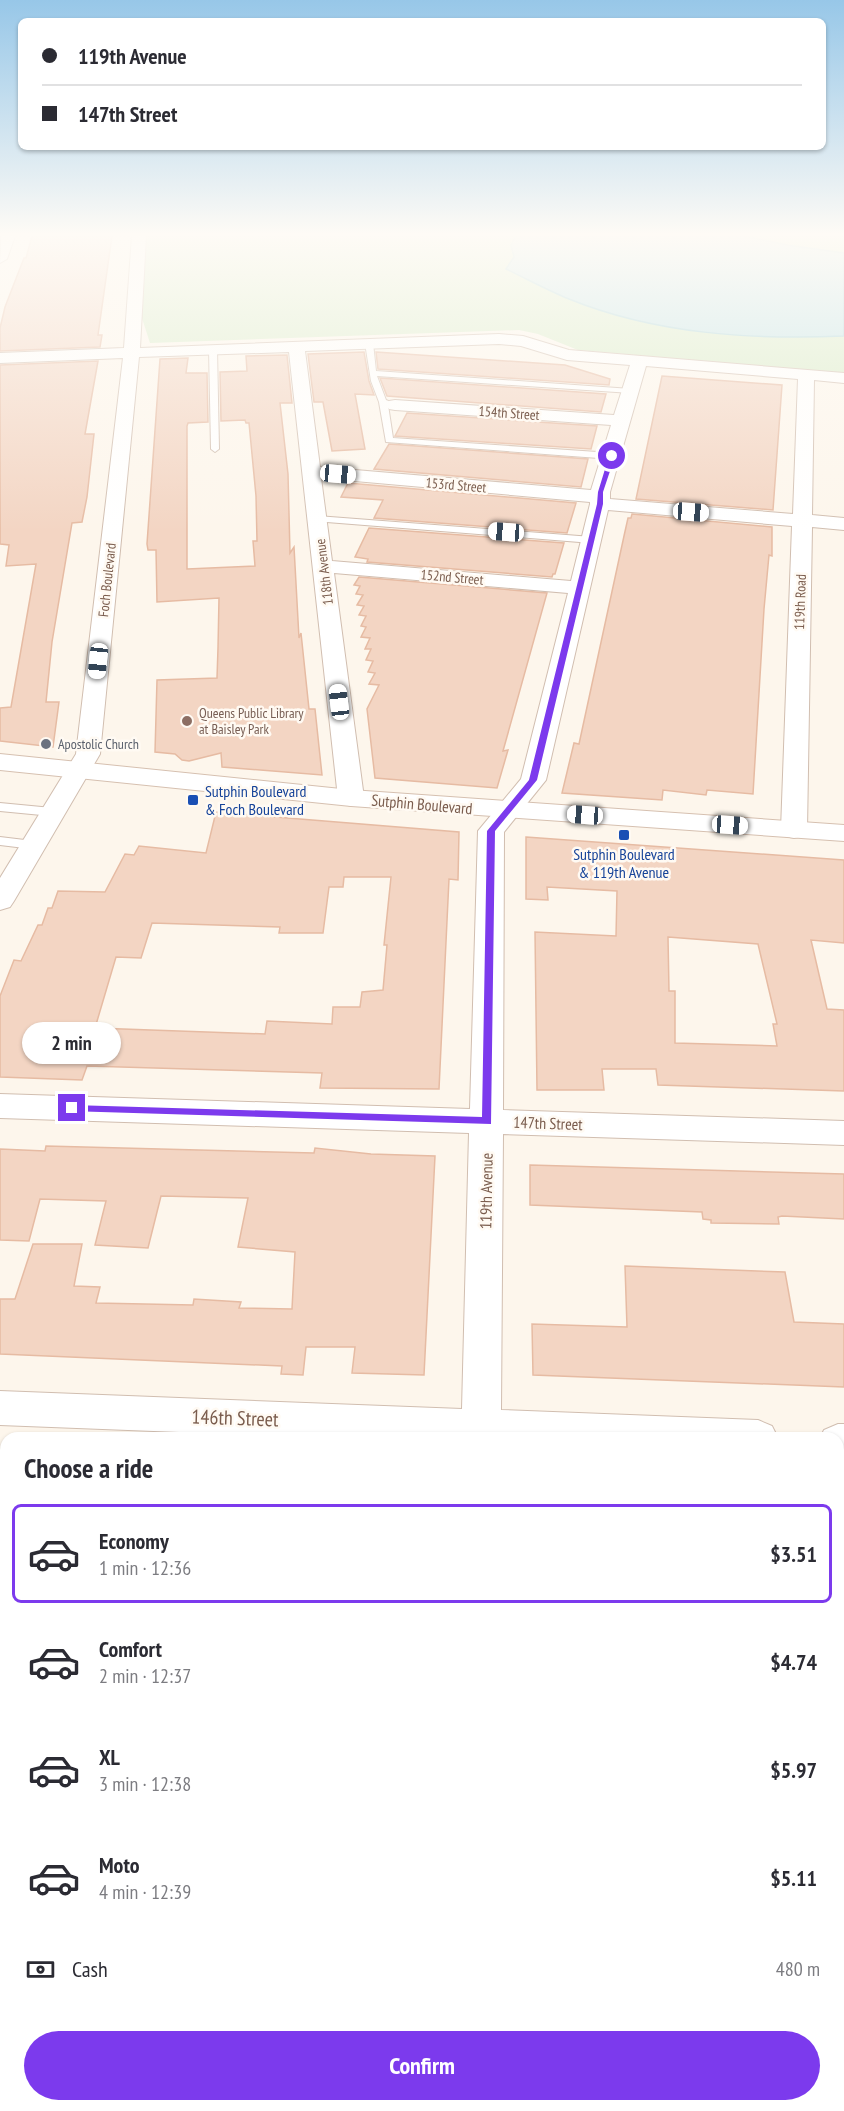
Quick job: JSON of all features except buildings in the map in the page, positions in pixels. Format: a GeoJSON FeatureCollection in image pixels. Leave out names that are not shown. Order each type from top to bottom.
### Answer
{"type":"FeatureCollection","features":[{"type":"Feature","properties":{"kind":"main road","name":"Sutphin Boulevard"},"geometry":{"type":"LineString","coordinates":[[2,766],[351,798],[844,833]]}},
{"type":"Feature","properties":{"kind":"street","name":"Foch Boulevard"},"geometry":{"type":"LineString","coordinates":[[2,895],[88,754],[133,335]]}},
{"type":"Feature","properties":{"kind":"street"},"geometry":{"type":"LineString","coordinates":[[0,358],[499,339],[523,341],[635,376],[806,375],[844,378]]}},
{"type":"Feature","properties":{"kind":"street","name":"118th Avenue"},"geometry":{"type":"LineString","coordinates":[[296,346],[351,798]]}},
{"type":"Feature","properties":{"kind":"street","name":"119th Road"},"geometry":{"type":"LineString","coordinates":[[794,830],[806,375]]}},
{"type":"Feature","properties":{"kind":"street","name":"119th Avenue"},"geometry":{"type":"LineString","coordinates":[[481,1432],[491,831],[533,780],[581,588],[600,500],[635,376]]}},
{"type":"Feature","properties":{"kind":"street","name":"154th Street"},"geometry":{"type":"LineString","coordinates":[[389,403],[623,421]]}},
{"type":"Feature","properties":{"kind":"street","name":"153rd Street"},"geometry":{"type":"LineString","coordinates":[[312,472],[844,524]]}},
{"type":"Feature","properties":{"kind":"street","name":"152nd Street"},"geometry":{"type":"LineString","coordinates":[[323,566],[581,588]]}},
{"type":"Feature","properties":{"kind":"street","name":"147th Street"},"geometry":{"type":"LineString","coordinates":[[0,1106],[844,1133]]}},
{"type":"Feature","properties":{"kind":"street","name":"146th Street"},"geometry":{"type":"LineString","coordinates":[[0,1408],[462,1432]]}},
{"type":"Feature","properties":{"kind":"lane"},"geometry":{"type":"LineString","coordinates":[[369,343],[375,385],[389,403],[389,440],[612,456]]}},
{"type":"Feature","properties":{"kind":"lane"},"geometry":{"type":"LineString","coordinates":[[213,349],[215,449]]}},
{"type":"Feature","properties":{"kind":"lane"},"geometry":{"type":"LineString","coordinates":[[374,373],[635,376]]}},
{"type":"Feature","properties":{"kind":"lane"},"geometry":{"type":"LineString","coordinates":[[317,519],[592,540]]}},
{"type":"Feature","properties":{"kind":"lane"},"geometry":{"type":"LineString","coordinates":[[0,807],[52,812]]}},
{"type":"Feature","properties":{"kind":"lane"},"geometry":{"type":"LineString","coordinates":[[0,841],[33,845]]}},
{"type":"Feature","properties":{"kind":"green space"},"geometry":{"type":"Polygon","coordinates":[[[147,335],[391,335],[150,343],[147,335]]]}},
{"type":"Feature","properties":{"kind":"green space"},"geometry":{"type":"Polygon","coordinates":[[[539,335],[844,335],[844,373],[578,350],[539,335]]]}},
{"type":"Feature","properties":{"kind":"water"},"geometry":{"type":"Polygon","coordinates":[[[733,335],[844,336],[774,337],[733,335]]]}},
{"type":"Feature","properties":{"kind":"place","name":"Queens Public Library at Baisley Park"},"geometry":{"type":"Point","coordinates":[187,721]}},
{"type":"Feature","properties":{"kind":"place","name":"Apostolic Church"},"geometry":{"type":"Point","coordinates":[46,744]}},
{"type":"Feature","properties":{"kind":"place","name":"Sutphin Boulevard & Foch Boulevard"},"geometry":{"type":"Point","coordinates":[193,800]}},
{"type":"Feature","properties":{"kind":"place","name":"Sutphin Boulevard & 119th Avenue"},"geometry":{"type":"Point","coordinates":[624,835]}},
{"type":"Feature","properties":{"kind":"route"},"geometry":{"type":"LineString","coordinates":[[72,1108],[487,1121],[491,831],[533,780],[581,588],[600,504],[600,492],[612,456]]}}]}
